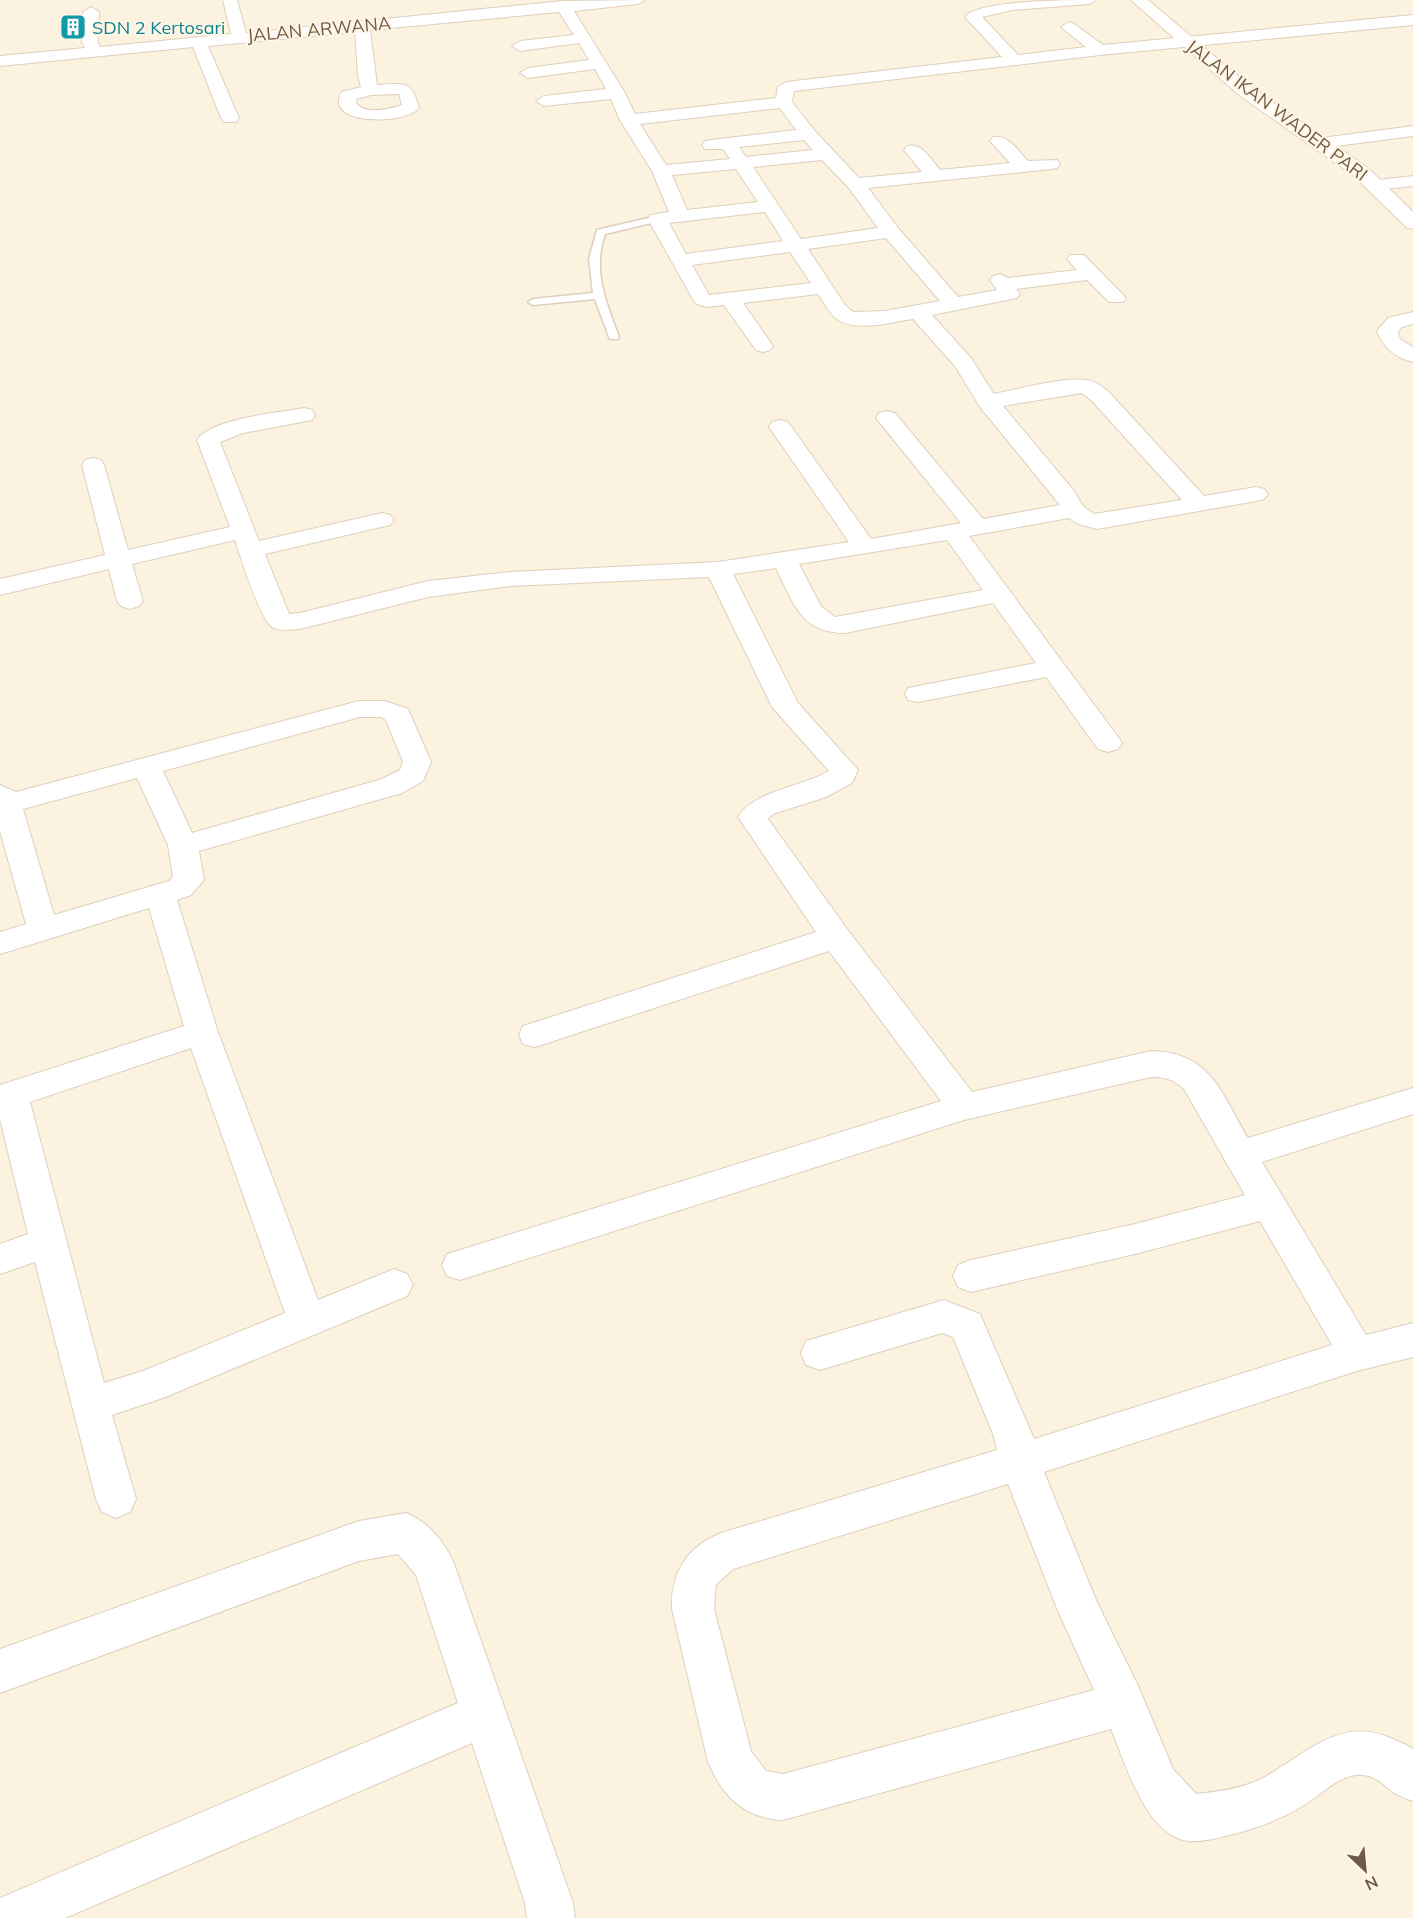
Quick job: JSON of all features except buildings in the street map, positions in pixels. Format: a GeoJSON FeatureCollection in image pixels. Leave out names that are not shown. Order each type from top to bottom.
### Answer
{"type":"FeatureCollection","features":[{"type":"Feature","properties":{"kind":"street"},"geometry":{"type":"LineString","coordinates":[[230,0],[239,37]]}},
{"type":"Feature","properties":{"kind":"street","name":"JALAN ARWANA"},"geometry":{"type":"LineString","coordinates":[[0,61],[92,46],[198,41],[362,25],[380,18],[638,0]]}},
{"type":"Feature","properties":{"kind":"street"},"geometry":{"type":"LineString","coordinates":[[1014,60],[973,17],[976,13],[1089,0]]}},
{"type":"Feature","properties":{"kind":"street","name":"JALAN IKAN WADER PARI"},"geometry":{"type":"LineString","coordinates":[[1139,0],[1245,91],[1347,161],[1413,223]]}},
{"type":"Feature","properties":{"kind":"street"},"geometry":{"type":"LineString","coordinates":[[563,6],[617,93],[647,152],[662,171],[681,217]]}},
{"type":"Feature","properties":{"kind":"street"},"geometry":{"type":"LineString","coordinates":[[91,12],[92,46]]}},
{"type":"Feature","properties":{"kind":"street"},"geometry":{"type":"LineString","coordinates":[[953,304],[891,232],[855,184],[808,134],[784,102],[784,89],[791,86],[1186,41],[1411,12]]}},
{"type":"Feature","properties":{"kind":"street"},"geometry":{"type":"LineString","coordinates":[[362,25],[366,76],[370,90]]}},
{"type":"Feature","properties":{"kind":"street"},"geometry":{"type":"LineString","coordinates":[[1069,27],[1100,50]]}},
{"type":"Feature","properties":{"kind":"street"},"geometry":{"type":"LineString","coordinates":[[520,46],[584,38]]}},
{"type":"Feature","properties":{"kind":"street"},"geometry":{"type":"LineString","coordinates":[[198,41],[230,118]]}},
{"type":"Feature","properties":{"kind":"street"},"geometry":{"type":"LineString","coordinates":[[528,73],[600,64]]}},
{"type":"Feature","properties":{"kind":"street"},"geometry":{"type":"LineString","coordinates":[[544,101],[617,93]]}},
{"type":"Feature","properties":{"kind":"street"},"geometry":{"type":"LineString","coordinates":[[629,120],[784,102]]}},
{"type":"Feature","properties":{"kind":"street"},"geometry":{"type":"LineString","coordinates":[[1321,143],[1413,131]]}},
{"type":"Feature","properties":{"kind":"street"},"geometry":{"type":"LineString","coordinates":[[694,146],[808,134]]}},
{"type":"Feature","properties":{"kind":"street"},"geometry":{"type":"LineString","coordinates":[[999,141],[1023,166]]}},
{"type":"Feature","properties":{"kind":"street"},"geometry":{"type":"LineString","coordinates":[[728,142],[838,309],[848,317],[861,319],[1007,296],[1011,292],[999,279],[1090,274]]}},
{"type":"Feature","properties":{"kind":"street"},"geometry":{"type":"LineString","coordinates":[[647,152],[670,149]]}},
{"type":"Feature","properties":{"kind":"street"},"geometry":{"type":"LineString","coordinates":[[912,150],[935,175]]}},
{"type":"Feature","properties":{"kind":"street"},"geometry":{"type":"LineString","coordinates":[[662,171],[827,154]]}},
{"type":"Feature","properties":{"kind":"street"},"geometry":{"type":"LineString","coordinates":[[855,184],[1051,164]]}},
{"type":"Feature","properties":{"kind":"street"},"geometry":{"type":"LineString","coordinates":[[1374,185],[1413,181]]}},
{"type":"Feature","properties":{"kind":"street"},"geometry":{"type":"LineString","coordinates":[[770,206],[657,219],[702,299],[706,301],[824,287]]}},
{"type":"Feature","properties":{"kind":"street"},"geometry":{"type":"LineString","coordinates":[[680,261],[798,247],[891,232]]}},
{"type":"Feature","properties":{"kind":"street"},"geometry":{"type":"LineString","coordinates":[[1075,256],[1090,274],[1116,298]]}},
{"type":"Feature","properties":{"kind":"street"},"geometry":{"type":"LineString","coordinates":[[730,299],[763,346]]}},
{"type":"Feature","properties":{"kind":"street"},"geometry":{"type":"LineString","coordinates":[[917,311],[963,363],[988,402],[1066,496],[1074,510],[1086,519],[1097,522],[1256,494]]}},
{"type":"Feature","properties":{"kind":"street"},"geometry":{"type":"LineString","coordinates":[[1413,318],[1395,322],[1387,331],[1391,342],[1413,356]]}},
{"type":"Feature","properties":{"kind":"street"},"geometry":{"type":"LineString","coordinates":[[988,402],[1086,386],[1099,395],[1198,504]]}},
{"type":"Feature","properties":{"kind":"street"},"geometry":{"type":"LineString","coordinates":[[304,415],[228,430],[212,435],[208,440],[276,615],[282,622],[300,621],[428,589],[510,579],[718,569],[865,547],[1074,510]]}},
{"type":"Feature","properties":{"kind":"street"},"geometry":{"type":"LineString","coordinates":[[887,418],[965,530],[1000,594],[1051,668],[1108,743]]}},
{"type":"Feature","properties":{"kind":"street"},"geometry":{"type":"LineString","coordinates":[[780,427],[865,547]]}},
{"type":"Feature","properties":{"kind":"street"},"geometry":{"type":"LineString","coordinates":[[93,465],[130,601]]}},
{"type":"Feature","properties":{"kind":"street"},"geometry":{"type":"LineString","coordinates":[[0,587],[117,559],[382,520]]}},
{"type":"Feature","properties":{"kind":"street"},"geometry":{"type":"LineString","coordinates":[[783,558],[810,610],[829,625],[845,625],[1000,594]]}},
{"type":"Feature","properties":{"kind":"street"},"geometry":{"type":"LineString","coordinates":[[718,569],[786,706],[844,770],[842,777],[816,790],[763,807],[753,817],[760,831],[836,937],[964,1107]]}},
{"type":"Feature","properties":{"kind":"street"},"geometry":{"type":"LineString","coordinates":[[918,694],[1051,668]]}},
{"type":"Feature","properties":{"kind":"street"},"geometry":{"type":"LineString","coordinates":[[44,930],[3,799],[146,766],[359,709],[385,709],[398,715],[417,762],[413,775],[392,786],[183,845]]}},
{"type":"Feature","properties":{"kind":"street"},"geometry":{"type":"LineString","coordinates":[[0,943],[180,888],[189,880],[183,845],[146,766]]}},
{"type":"Feature","properties":{"kind":"street"},"geometry":{"type":"LineString","coordinates":[[160,894],[202,1032],[306,1320]]}},
{"type":"Feature","properties":{"kind":"street"},"geometry":{"type":"LineString","coordinates":[[535,1035],[836,937]]}},
{"type":"Feature","properties":{"kind":"street"},"geometry":{"type":"LineString","coordinates":[[116,1499],[90,1405],[50,1241],[6,1097],[202,1032]]}},
{"type":"Feature","properties":{"kind":"street"},"geometry":{"type":"LineString","coordinates":[[460,1265],[964,1107],[1151,1064],[1177,1065],[1196,1080],[1358,1354]]}},
{"type":"Feature","properties":{"kind":"street"},"geometry":{"type":"LineString","coordinates":[[1239,1155],[1413,1101]]}},
{"type":"Feature","properties":{"kind":"street"},"geometry":{"type":"LineString","coordinates":[[971,1276],[1135,1239],[1268,1204]]}},
{"type":"Feature","properties":{"kind":"street"},"geometry":{"type":"LineString","coordinates":[[0,1259],[50,1241]]}},
{"type":"Feature","properties":{"kind":"street"},"geometry":{"type":"LineString","coordinates":[[90,1405],[149,1386],[394,1285]]}},
{"type":"Feature","properties":{"kind":"street"},"geometry":{"type":"LineString","coordinates":[[820,1353],[944,1316],[967,1326],[1013,1434],[1020,1462],[1079,1611],[1123,1704],[1157,1785],[1168,1801],[1187,1818],[1214,1816],[1271,1799],[1317,1769],[1358,1751],[1379,1754],[1396,1762],[1413,1779]]}},
{"type":"Feature","properties":{"kind":"street"},"geometry":{"type":"LineString","coordinates":[[1123,1704],[783,1797],[766,1796],[750,1787],[731,1762],[693,1609],[691,1592],[696,1577],[705,1563],[720,1553],[1020,1462],[1358,1354],[1413,1340]]}},
{"type":"Feature","properties":{"kind":"street"},"geometry":{"type":"LineString","coordinates":[[0,1671],[359,1541],[406,1533],[433,1564],[549,1903],[550,1918]]}},
{"type":"Feature","properties":{"kind":"street"},"geometry":{"type":"LineString","coordinates":[[9,1918],[486,1714]]}},
{"type":"Feature","properties":{"kind":"lane"},"geometry":{"type":"LineString","coordinates":[[614,337],[591,271],[601,232],[657,219]]}},
{"type":"Feature","properties":{"kind":"lane"},"geometry":{"type":"LineString","coordinates":[[532,302],[599,295]]}},
{"type":"Feature","properties":{"kind":"place","name":"SDN 2 Kertosari"},"geometry":{"type":"Point","coordinates":[73,27]}}]}
